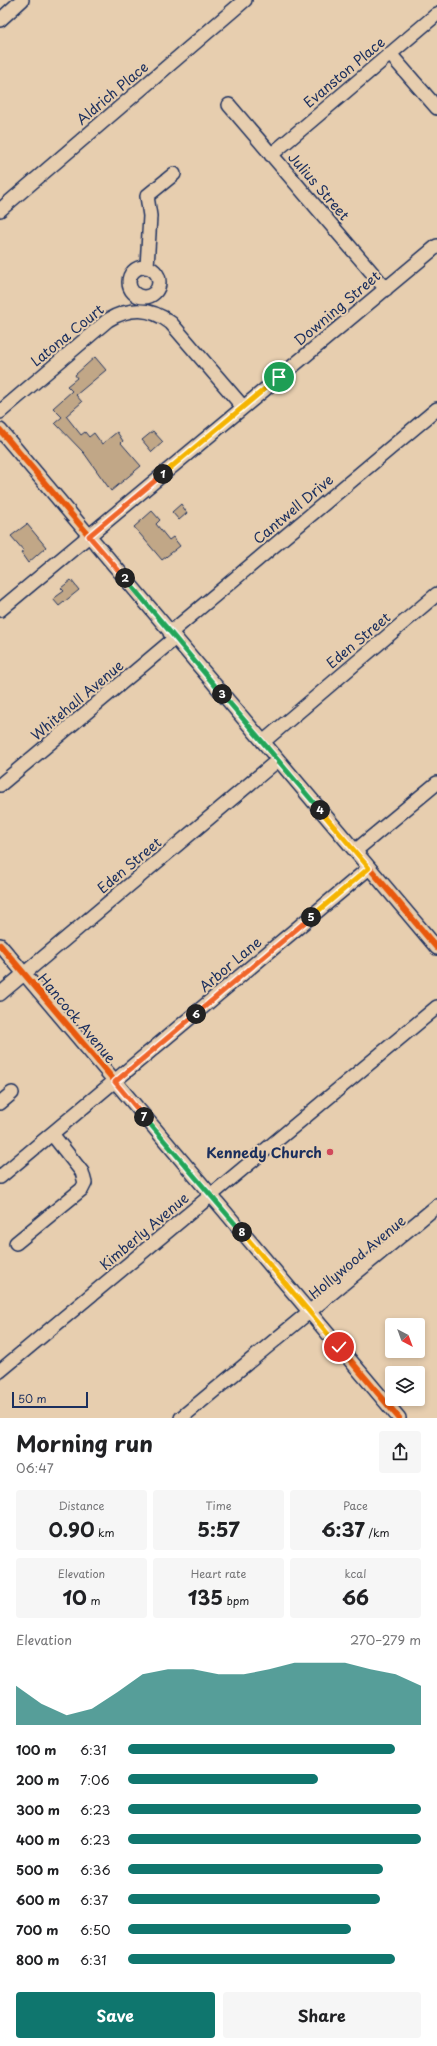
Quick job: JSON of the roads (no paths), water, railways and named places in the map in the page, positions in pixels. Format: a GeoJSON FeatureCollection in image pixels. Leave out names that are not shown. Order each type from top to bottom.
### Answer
{"type":"FeatureCollection","features":[{"type":"Feature","properties":{"kind":"street"},"geometry":{"type":"LineString","coordinates":[[0,20],[22,0]]}},
{"type":"Feature","properties":{"kind":"street","name":"Aldrich Place"},"geometry":{"type":"LineString","coordinates":[[0,210],[245,0]]}},
{"type":"Feature","properties":{"kind":"street","name":"Evanston Place"},"geometry":{"type":"LineString","coordinates":[[271,155],[437,14]]}},
{"type":"Feature","properties":{"kind":"street"},"geometry":{"type":"LineString","coordinates":[[390,54],[437,108]]}},
{"type":"Feature","properties":{"kind":"street","name":"Julius Street"},"geometry":{"type":"LineString","coordinates":[[229,105],[386,288]]}},
{"type":"Feature","properties":{"kind":"street"},"geometry":{"type":"LineString","coordinates":[[147,267],[150,216],[147,196],[174,174]]}},
{"type":"Feature","properties":{"kind":"street","name":"Downing Street"},"geometry":{"type":"LineString","coordinates":[[0,610],[437,246]]}},
{"type":"Feature","properties":{"kind":"street"},"geometry":{"type":"LineString","coordinates":[[147,267],[157,274],[159,283],[153,295],[143,304],[138,296],[131,291],[129,280],[135,270],[147,267]]}},
{"type":"Feature","properties":{"kind":"street","name":"Latona Court"},"geometry":{"type":"LineString","coordinates":[[0,412],[108,320],[143,304],[171,322],[243,407]]}},
{"type":"Feature","properties":{"kind":"street","name":"Cantwell Drive"},"geometry":{"type":"LineString","coordinates":[[173,636],[437,409]]}},
{"type":"Feature","properties":{"kind":"street"},"geometry":{"type":"LineString","coordinates":[[0,430],[437,948]]}},
{"type":"Feature","properties":{"kind":"street","name":"Eden Street"},"geometry":{"type":"LineString","coordinates":[[263,742],[437,594]]}},
{"type":"Feature","properties":{"kind":"street","name":"Whitehall Avenue"},"geometry":{"type":"LineString","coordinates":[[0,785],[173,636]]}},
{"type":"Feature","properties":{"kind":"street","name":"Eden Street"},"geometry":{"type":"LineString","coordinates":[[0,994],[278,760]]}},
{"type":"Feature","properties":{"kind":"street"},"geometry":{"type":"LineString","coordinates":[[355,851],[437,783]]}},
{"type":"Feature","properties":{"kind":"street","name":"Arbor Lane"},"geometry":{"type":"LineString","coordinates":[[0,1177],[369,868]]}},
{"type":"Feature","properties":{"kind":"street","name":"Hancock Avenue"},"geometry":{"type":"LineString","coordinates":[[0,946],[398,1418]]}},
{"type":"Feature","properties":{"kind":"street","name":"Kimberly Avenue"},"geometry":{"type":"LineString","coordinates":[[0,1371],[437,1007]]}},
{"type":"Feature","properties":{"kind":"street"},"geometry":{"type":"LineString","coordinates":[[0,1103],[12,1093]]}},
{"type":"Feature","properties":{"kind":"street"},"geometry":{"type":"LineString","coordinates":[[16,1244],[82,1189],[85,1183],[82,1172],[52,1134]]}},
{"type":"Feature","properties":{"kind":"street","name":"Hollywood Avenue"},"geometry":{"type":"LineString","coordinates":[[181,1418],[437,1206]]}},
{"type":"Feature","properties":{"kind":"place","name":"Kennedy Church"},"geometry":{"type":"Point","coordinates":[330,1152]}}]}
